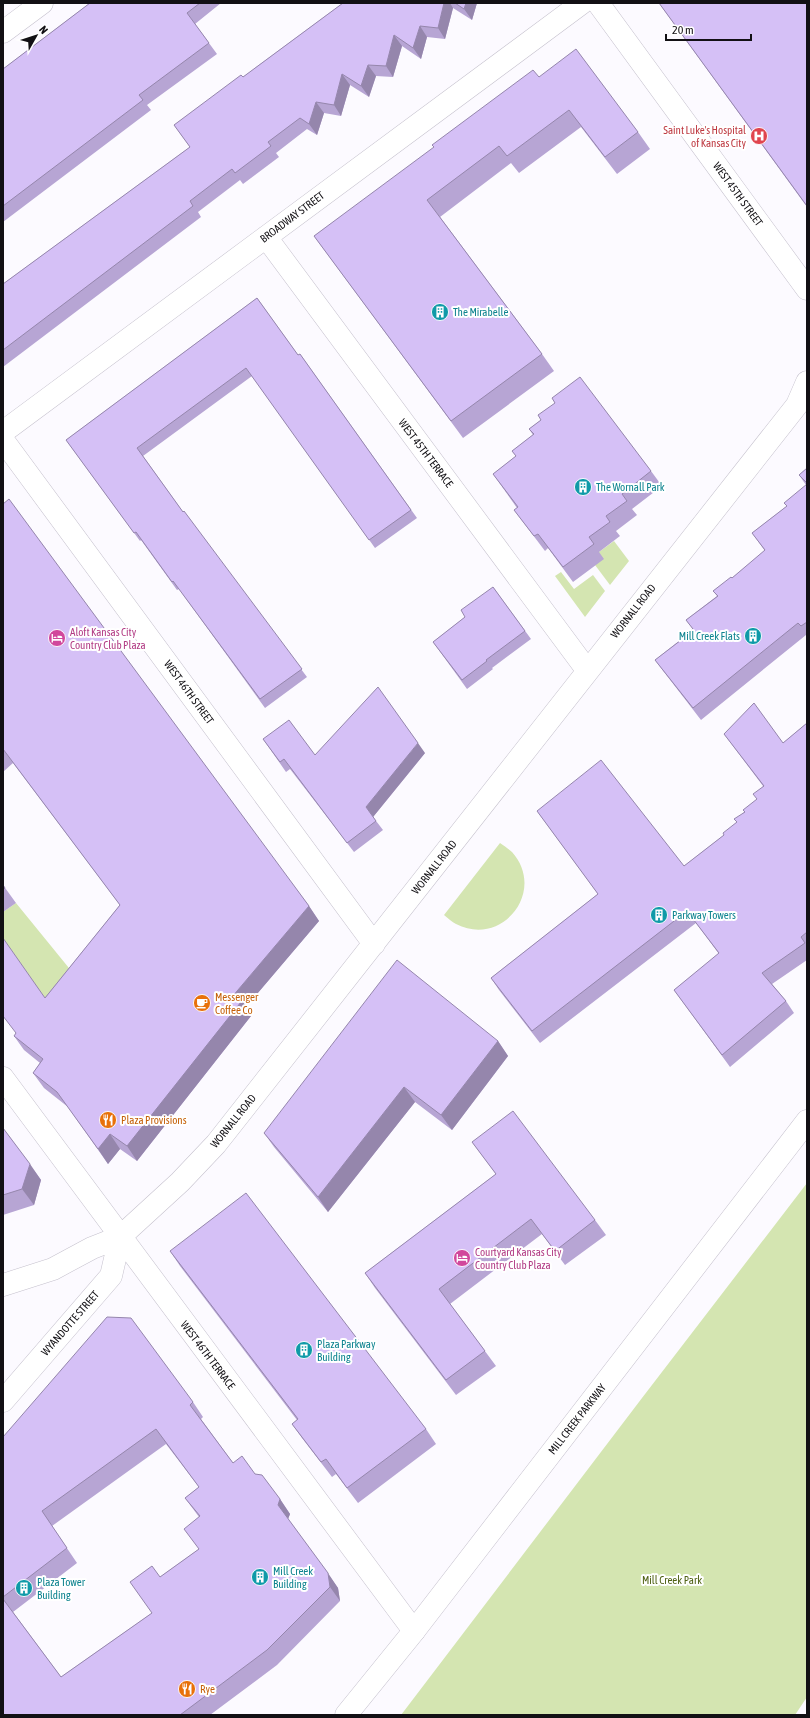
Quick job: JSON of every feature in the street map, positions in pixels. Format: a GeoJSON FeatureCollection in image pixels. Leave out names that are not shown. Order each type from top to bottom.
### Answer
{"type":"FeatureCollection","features":[{"type":"Feature","properties":{"kind":"street"},"geometry":{"type":"LineString","coordinates":[[3,32],[42,3]]}},
{"type":"Feature","properties":{"kind":"street","name":"BROADWAY STREET"},"geometry":{"type":"LineString","coordinates":[[3,432],[582,3]]}},
{"type":"Feature","properties":{"kind":"street","name":"WEST 45TH STREET"},"geometry":{"type":"LineString","coordinates":[[598,3],[807,289]]}},
{"type":"Feature","properties":{"kind":"street","name":"WEST 45TH TERRACE"},"geometry":{"type":"LineString","coordinates":[[266,237],[587,670]]}},
{"type":"Feature","properties":{"kind":"street","name":"WORNALL ROAD"},"geometry":{"type":"LineString","coordinates":[[3,1285],[53,1269],[92,1248],[120,1236],[180,1182],[216,1144],[587,670],[797,405],[807,382]]}},
{"type":"Feature","properties":{"kind":"street","name":"WEST 46TH STREET"},"geometry":{"type":"LineString","coordinates":[[3,440],[374,944]]}},
{"type":"Feature","properties":{"kind":"street","name":"WEST 46TH TERRACE"},"geometry":{"type":"LineString","coordinates":[[3,1078],[414,1631]]}},
{"type":"Feature","properties":{"kind":"street","name":"MILL CREEK PARKWAY"},"geometry":{"type":"LineString","coordinates":[[346,1715],[414,1631],[807,1121]]}},
{"type":"Feature","properties":{"kind":"street","name":"WYANDOTTE STREET"},"geometry":{"type":"LineString","coordinates":[[3,1401],[111,1276],[120,1236]]}},
{"type":"Feature","properties":{"kind":"green space"},"geometry":{"type":"Polygon","coordinates":[[[614,541],[629,561],[610,585],[595,565],[599,552],[614,541]]]}},
{"type":"Feature","properties":{"kind":"green space"},"geometry":{"type":"Polygon","coordinates":[[[561,572],[574,589],[593,575],[605,591],[585,617],[555,576],[561,572]]]}},
{"type":"Feature","properties":{"kind":"green space"},"geometry":{"type":"Polygon","coordinates":[[[500,843],[512,852],[522,867],[524,883],[522,898],[514,912],[503,922],[489,928],[473,929],[456,924],[444,915],[500,843]]]}},
{"type":"Feature","properties":{"kind":"green space"},"geometry":{"type":"Polygon","coordinates":[[[16,903],[73,973],[48,1003],[3,938],[3,912],[16,903]]]}},
{"type":"Feature","properties":{"kind":"green space","name":"Mill Creek Park"},"geometry":{"type":"Polygon","coordinates":[[[807,1183],[807,1697],[795,1715],[401,1715],[642,1398],[807,1183]]]}},
{"type":"Feature","properties":{"kind":"building"},"geometry":{"type":"Polygon","coordinates":[[[90,3],[200,3],[187,13],[209,43],[139,95],[143,100],[3,206],[3,69],[90,3]]]}},
{"type":"Feature","properties":{"kind":"building"},"geometry":{"type":"Polygon","coordinates":[[[343,3],[444,3],[438,28],[420,26],[413,48],[394,35],[386,66],[368,65],[361,86],[342,74],[334,105],[316,102],[309,124],[300,118],[268,142],[271,146],[235,173],[232,169],[190,201],[193,206],[3,350],[3,284],[190,147],[174,125],[241,75],[243,77],[343,3]]]}},
{"type":"Feature","properties":{"kind":"building"},"geometry":{"type":"Polygon","coordinates":[[[455,3],[466,3],[464,9],[455,3]]]}},
{"type":"Feature","properties":{"kind":"building"},"geometry":{"type":"Polygon","coordinates":[[[659,3],[807,3],[807,206],[659,3]]]}},
{"type":"Feature","properties":{"kind":"building","name":"The Mirabelle"},"geometry":{"type":"Polygon","coordinates":[[[576,49],[638,132],[605,157],[569,110],[507,156],[499,146],[427,200],[542,354],[451,421],[314,236],[434,147],[432,145],[533,70],[539,77],[576,49]]]}},
{"type":"Feature","properties":{"kind":"building"},"geometry":{"type":"Polygon","coordinates":[[[257,298],[298,355],[300,354],[411,510],[369,540],[246,368],[137,448],[183,512],[184,511],[302,669],[260,699],[136,532],[134,533],[66,440],[257,298]]]}},
{"type":"Feature","properties":{"kind":"building","name":"The Wornall Park"},"geometry":{"type":"Polygon","coordinates":[[[580,377],[651,471],[622,494],[627,501],[606,516],[610,522],[589,537],[594,544],[563,567],[538,534],[534,536],[514,510],[518,507],[493,474],[516,456],[512,451],[534,434],[529,429],[541,420],[538,415],[555,403],[552,398],[580,377]]]}},
{"type":"Feature","properties":{"kind":"building"},"geometry":{"type":"Polygon","coordinates":[[[807,468],[807,483],[799,475],[807,468]]]}},
{"type":"Feature","properties":{"kind":"building","name":"Mill Creek Flats"},"geometry":{"type":"Polygon","coordinates":[[[807,484],[807,622],[801,626],[798,623],[693,708],[655,660],[693,629],[686,620],[718,596],[713,591],[731,577],[732,578],[765,550],[752,533],[787,506],[784,503],[807,484]]]}},
{"type":"Feature","properties":{"kind":"building"},"geometry":{"type":"Polygon","coordinates":[[[9,499],[309,906],[232,997],[241,1002],[127,1146],[110,1134],[98,1149],[57,1092],[33,1073],[43,1059],[14,1036],[16,1033],[3,1016],[3,938],[45,998],[120,905],[3,749],[3,504],[9,499]]]}},
{"type":"Feature","properties":{"kind":"building"},"geometry":{"type":"Polygon","coordinates":[[[493,587],[525,631],[462,680],[433,642],[465,617],[461,610],[493,587]]]}},
{"type":"Feature","properties":{"kind":"building"},"geometry":{"type":"Polygon","coordinates":[[[378,687],[418,743],[366,807],[376,821],[347,843],[284,759],[280,762],[263,739],[289,720],[315,755],[378,687]]]}},
{"type":"Feature","properties":{"kind":"building"},"geometry":{"type":"Polygon","coordinates":[[[754,703],[783,743],[807,723],[807,932],[801,937],[805,943],[762,973],[786,1001],[722,1055],[674,990],[719,953],[687,911],[532,1031],[491,978],[598,894],[537,811],[601,760],[684,866],[724,835],[723,833],[737,822],[734,819],[745,812],[743,810],[757,799],[753,794],[764,786],[724,734],[754,703]]]}},
{"type":"Feature","properties":{"kind":"building"},"geometry":{"type":"Polygon","coordinates":[[[397,960],[498,1041],[441,1115],[404,1087],[318,1197],[264,1133],[397,960]]]}},
{"type":"Feature","properties":{"kind":"building","name":"Courtyard Kansas City Country Club Plaza"},"geometry":{"type":"Polygon","coordinates":[[[513,1111],[595,1220],[555,1251],[531,1219],[439,1289],[485,1351],[446,1380],[365,1273],[496,1174],[472,1142],[513,1111]]]}},
{"type":"Feature","properties":{"kind":"building"},"geometry":{"type":"Polygon","coordinates":[[[3,1128],[30,1164],[22,1189],[3,1195],[3,1128]]]}},
{"type":"Feature","properties":{"kind":"building","name":"Plaza Parkway Building"},"geometry":{"type":"Polygon","coordinates":[[[246,1193],[426,1429],[347,1488],[326,1459],[321,1462],[292,1424],[298,1419],[170,1251],[246,1193]]]}},
{"type":"Feature","properties":{"kind":"building"},"geometry":{"type":"Polygon","coordinates":[[[107,1317],[131,1318],[193,1402],[190,1405],[233,1463],[242,1456],[255,1474],[262,1475],[280,1499],[278,1505],[328,1573],[330,1587],[267,1650],[180,1715],[3,1715],[3,1599],[61,1677],[152,1613],[130,1582],[152,1566],[160,1577],[199,1549],[184,1529],[200,1516],[185,1498],[199,1487],[156,1429],[42,1511],[67,1548],[3,1597],[3,1437],[107,1317]]]}},
{"type":"Feature","properties":{"kind":"place","name":"Saint Luke's Hospital of Kansas City"},"geometry":{"type":"Point","coordinates":[759,136]}},
{"type":"Feature","properties":{"kind":"place","name":"The Mirabelle"},"geometry":{"type":"Point","coordinates":[440,312]}},
{"type":"Feature","properties":{"kind":"place","name":"The Wornall Park"},"geometry":{"type":"Point","coordinates":[583,487]}},
{"type":"Feature","properties":{"kind":"place","name":"Mill Creek Flats"},"geometry":{"type":"Point","coordinates":[753,636]}},
{"type":"Feature","properties":{"kind":"place","name":"Aloft Kansas City Country Club Plaza"},"geometry":{"type":"Point","coordinates":[57,638]}},
{"type":"Feature","properties":{"kind":"place","name":"Parkway Towers"},"geometry":{"type":"Point","coordinates":[659,915]}},
{"type":"Feature","properties":{"kind":"place","name":"Messenger Coffee Co"},"geometry":{"type":"Point","coordinates":[202,1003]}},
{"type":"Feature","properties":{"kind":"place","name":"Plaza Provisions"},"geometry":{"type":"Point","coordinates":[108,1120]}},
{"type":"Feature","properties":{"kind":"place","name":"Courtyard Kansas City Country Club Plaza"},"geometry":{"type":"Point","coordinates":[462,1258]}},
{"type":"Feature","properties":{"kind":"place","name":"Plaza Parkway Building"},"geometry":{"type":"Point","coordinates":[304,1350]}},
{"type":"Feature","properties":{"kind":"place","name":"Mill Creek Building"},"geometry":{"type":"Point","coordinates":[260,1577]}},
{"type":"Feature","properties":{"kind":"place","name":"Plaza Tower Building"},"geometry":{"type":"Point","coordinates":[24,1588]}},
{"type":"Feature","properties":{"kind":"place","name":"Rye"},"geometry":{"type":"Point","coordinates":[187,1689]}}]}
